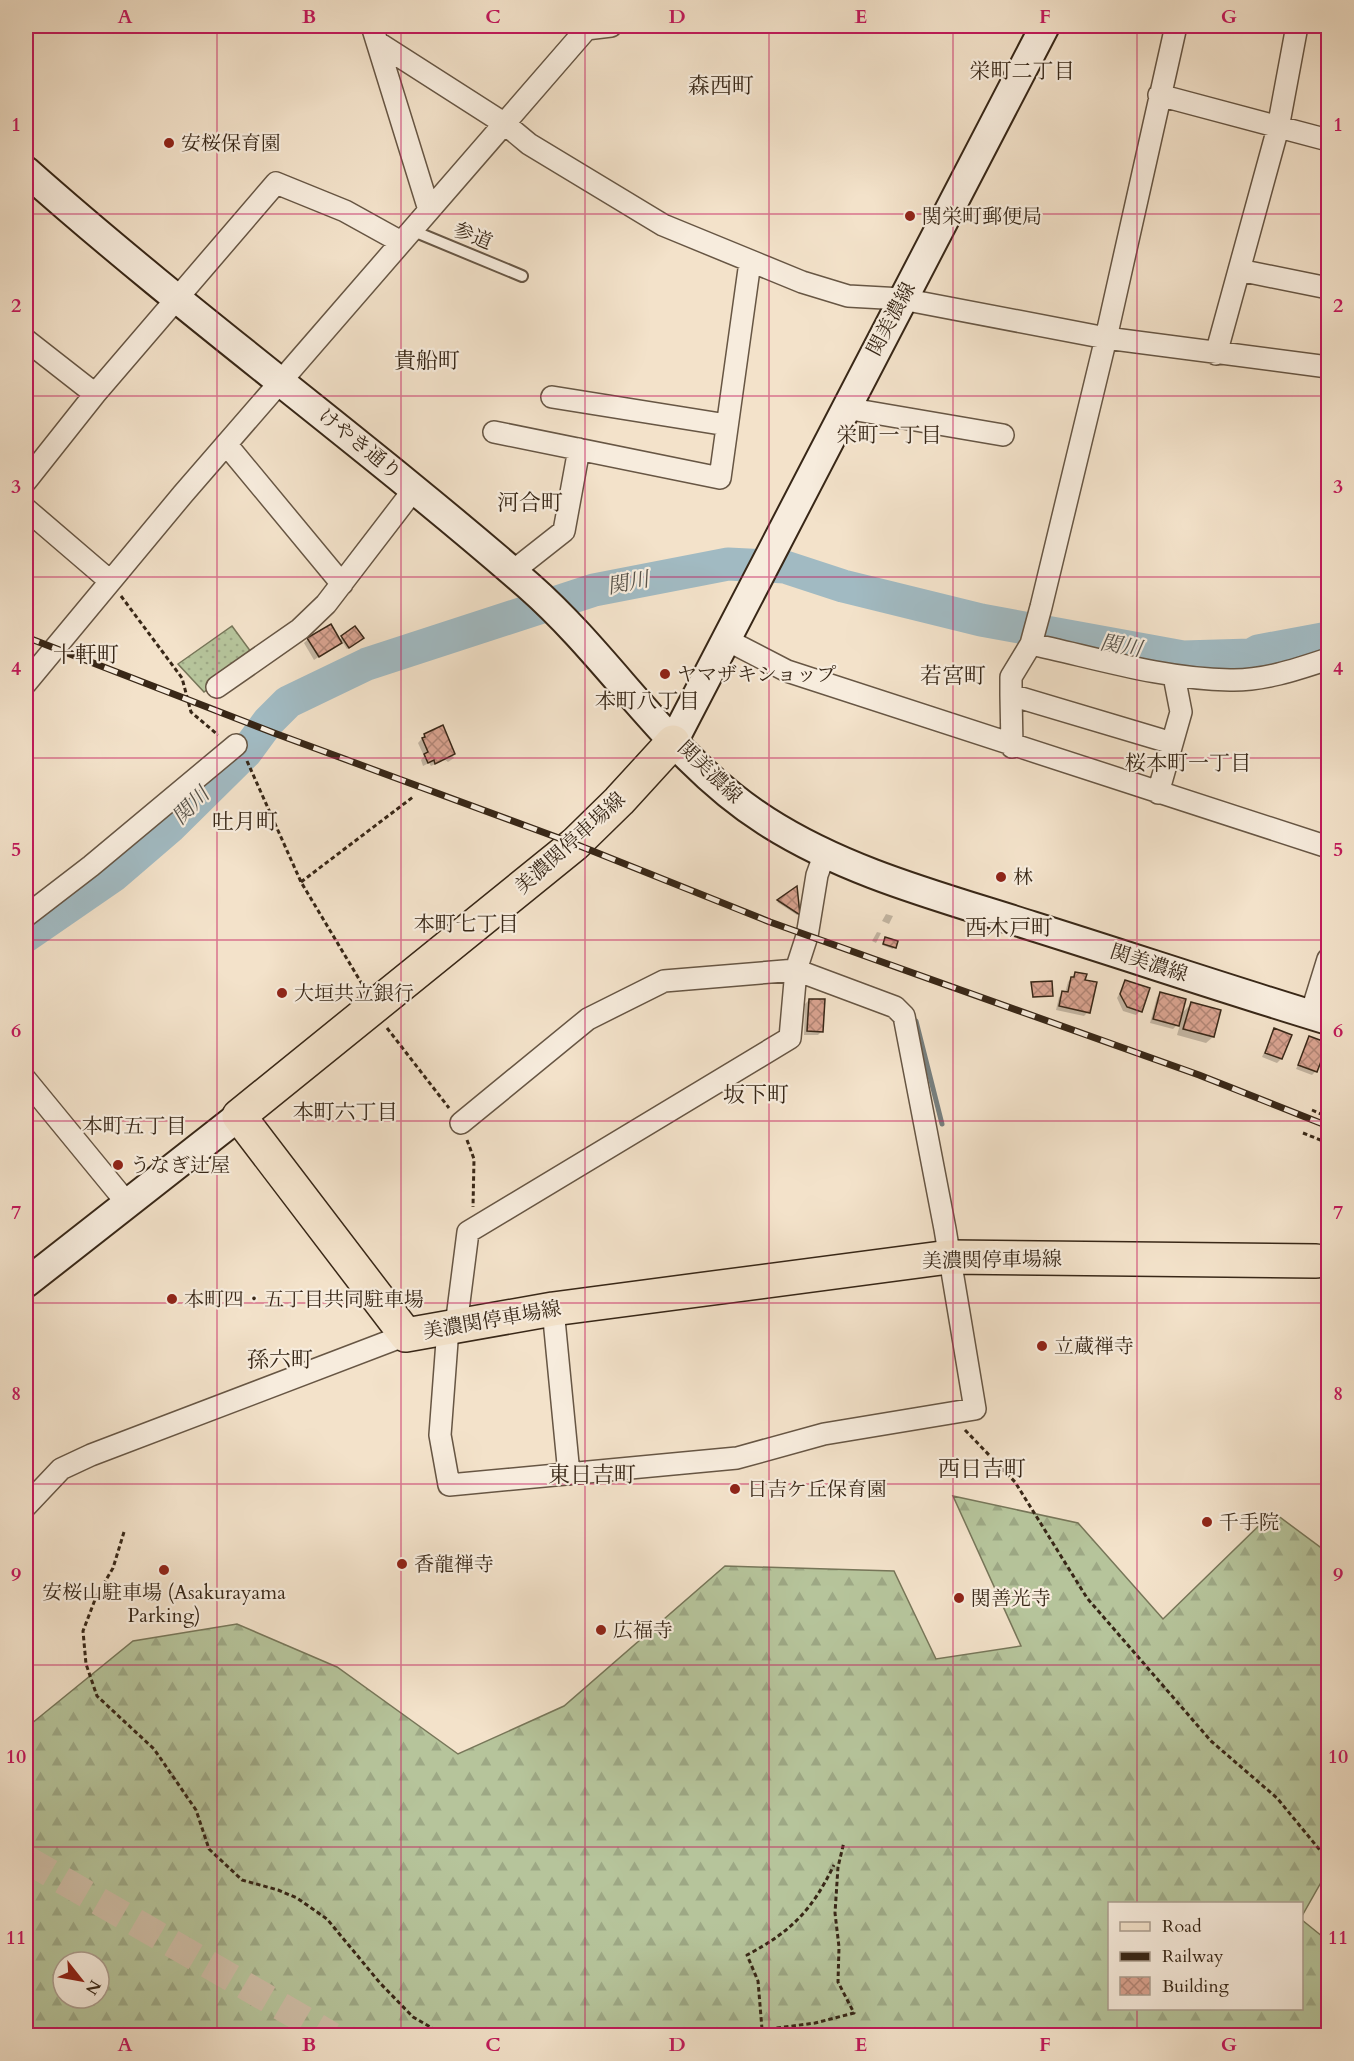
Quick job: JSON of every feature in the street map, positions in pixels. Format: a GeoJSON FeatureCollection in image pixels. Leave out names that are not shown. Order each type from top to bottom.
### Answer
{"type":"FeatureCollection","features":[{"type":"Feature","properties":{"kind":"main road","name":"関美濃線"},"geometry":{"type":"LineString","coordinates":[[1045,26],[673,742],[724,792],[768,823],[825,853],[897,883],[1320,1017]]}},
{"type":"Feature","properties":{"kind":"main road","name":"けやき通り"},"geometry":{"type":"LineString","coordinates":[[26,171],[177,300],[415,488],[523,581],[567,623],[673,742]]}},
{"type":"Feature","properties":{"kind":"main road","name":"美濃関停車場線"},"geometry":{"type":"LineString","coordinates":[[673,742],[619,801],[575,843],[239,1116],[406,1335],[553,1309],[949,1257],[1322,1262]]}},
{"type":"Feature","properties":{"kind":"main road"},"geometry":{"type":"LineString","coordinates":[[26,1283],[239,1116]]}},
{"type":"Feature","properties":{"kind":"street"},"geometry":{"type":"LineString","coordinates":[[26,683],[226,444],[588,27],[611,26]]}},
{"type":"Feature","properties":{"kind":"street"},"geometry":{"type":"LineString","coordinates":[[1012,747],[1011,677],[1031,644],[1041,607],[1106,338],[1176,26]]}},
{"type":"Feature","properties":{"kind":"street"},"geometry":{"type":"LineString","coordinates":[[1216,354],[1278,128],[1297,26]]}},
{"type":"Feature","properties":{"kind":"street"},"geometry":{"type":"LineString","coordinates":[[375,34],[505,124],[529,144],[663,225],[750,262],[848,296],[902,299],[1106,338],[1329,367]]}},
{"type":"Feature","properties":{"kind":"street"},"geometry":{"type":"LineString","coordinates":[[375,34],[429,210]]}},
{"type":"Feature","properties":{"kind":"street"},"geometry":{"type":"LineString","coordinates":[[1159,95],[1329,140]]}},
{"type":"Feature","properties":{"kind":"street"},"geometry":{"type":"LineString","coordinates":[[26,481],[95,394],[276,183],[406,236]]}},
{"type":"Feature","properties":{"kind":"street"},"geometry":{"type":"LineString","coordinates":[[494,432],[720,478],[750,262]]}},
{"type":"Feature","properties":{"kind":"street"},"geometry":{"type":"LineString","coordinates":[[1239,270],[1329,288]]}},
{"type":"Feature","properties":{"kind":"street"},"geometry":{"type":"LineString","coordinates":[[26,340],[95,394]]}},
{"type":"Feature","properties":{"kind":"street"},"geometry":{"type":"LineString","coordinates":[[552,397],[727,425]]}},
{"type":"Feature","properties":{"kind":"street"},"geometry":{"type":"LineString","coordinates":[[845,408],[1003,435]]}},
{"type":"Feature","properties":{"kind":"street"},"geometry":{"type":"LineString","coordinates":[[226,444],[342,584]]}},
{"type":"Feature","properties":{"kind":"street"},"geometry":{"type":"LineString","coordinates":[[523,581],[564,531],[579,449]]}},
{"type":"Feature","properties":{"kind":"street"},"geometry":{"type":"LineString","coordinates":[[217,687],[300,629],[342,584],[415,488]]}},
{"type":"Feature","properties":{"kind":"street"},"geometry":{"type":"LineString","coordinates":[[26,509],[110,581]]}},
{"type":"Feature","properties":{"kind":"street"},"geometry":{"type":"LineString","coordinates":[[727,640],[787,671],[1012,747],[1329,847]]}},
{"type":"Feature","properties":{"kind":"street"},"geometry":{"type":"LineString","coordinates":[[1031,644],[1174,676],[1232,681],[1292,671],[1329,659]]}},
{"type":"Feature","properties":{"kind":"street"},"geometry":{"type":"LineString","coordinates":[[1158,793],[1181,712],[1174,676]]}},
{"type":"Feature","properties":{"kind":"street"},"geometry":{"type":"LineString","coordinates":[[1011,695],[1172,743]]}},
{"type":"Feature","properties":{"kind":"street"},"geometry":{"type":"LineString","coordinates":[[26,916],[242,754]]}},
{"type":"Feature","properties":{"kind":"street"},"geometry":{"type":"LineString","coordinates":[[461,1123],[588,1019],[664,981],[796,970],[895,1007],[904,1016],[975,1409],[824,1434],[737,1458],[449,1485],[440,1435],[452,1327],[468,1232],[790,1038],[796,970],[807,936],[817,874],[825,853]]}},
{"type":"Feature","properties":{"kind":"street"},"geometry":{"type":"LineString","coordinates":[[1320,1017],[1329,959]]}},
{"type":"Feature","properties":{"kind":"street"},"geometry":{"type":"LineString","coordinates":[[26,1080],[127,1203]]}},
{"type":"Feature","properties":{"kind":"street"},"geometry":{"type":"LineString","coordinates":[[553,1309],[570,1474]]}},
{"type":"Feature","properties":{"kind":"street"},"geometry":{"type":"LineString","coordinates":[[27,1502],[62,1469],[91,1455],[406,1335]]}},
{"type":"Feature","properties":{"kind":"lane","name":"参道"},"geometry":{"type":"LineString","coordinates":[[406,236],[522,276]]}},
{"type":"Feature","properties":{"kind":"path"},"geometry":{"type":"LineString","coordinates":[[110,581],[182,678],[191,712],[242,754],[301,882],[358,976],[372,1009],[461,1123],[474,1159],[474,1200],[468,1232]]}},
{"type":"Feature","properties":{"kind":"path"},"geometry":{"type":"LineString","coordinates":[[301,882],[413,797]]}},
{"type":"Feature","properties":{"kind":"path"},"geometry":{"type":"LineString","coordinates":[[1312,1110],[1329,1117]]}},
{"type":"Feature","properties":{"kind":"path"},"geometry":{"type":"LineString","coordinates":[[1303,1133],[1329,1143]]}},
{"type":"Feature","properties":{"kind":"path"},"geometry":{"type":"LineString","coordinates":[[950,1413],[1015,1482],[1087,1598],[1100,1610],[1133,1653],[1211,1741],[1277,1798],[1329,1860]]}},
{"type":"Feature","properties":{"kind":"path"},"geometry":{"type":"LineString","coordinates":[[124,1532],[114,1568],[96,1597],[83,1631],[86,1664],[97,1696],[154,1749],[196,1810],[209,1849],[242,1880],[297,1898],[327,1919],[380,1983],[413,2017],[446,2036]]}},
{"type":"Feature","properties":{"kind":"path"},"geometry":{"type":"LineString","coordinates":[[757,2036],[762,2030],[815,2023],[854,2013],[838,1982],[839,1947],[835,1912],[838,1867],[844,1842]]}},
{"type":"Feature","properties":{"kind":"path"},"geometry":{"type":"LineString","coordinates":[[762,2030],[758,1981],[747,1954],[791,1929],[824,1886],[834,1865]]}},
{"type":"Feature","properties":{"kind":"green space"},"geometry":{"type":"Polygon","coordinates":[[[232,626],[254,656],[204,692],[178,664],[232,626]]]}},
{"type":"Feature","properties":{"kind":"green space"},"geometry":{"type":"Polygon","coordinates":[[[953,1496],[1078,1523],[1163,1619],[1273,1512],[1328,1553],[1328,1637],[1325,1637],[1328,1642],[1328,1870],[1303,1914],[1303,1902],[1108,1902],[1108,2010],[1303,2010],[1303,1921],[1328,1941],[1328,2035],[26,2035],[26,1728],[133,1641],[237,1624],[337,1667],[458,1754],[564,1706],[725,1566],[894,1571],[936,1659],[1021,1646],[953,1496]]]}},
{"type":"Feature","properties":{"kind":"building"},"geometry":{"type":"Polygon","coordinates":[[[331,624],[342,643],[319,657],[307,638],[331,624]]]}},
{"type":"Feature","properties":{"kind":"building"},"geometry":{"type":"Polygon","coordinates":[[[355,626],[364,638],[349,648],[341,636],[355,626]]]}},
{"type":"Feature","properties":{"kind":"building"},"geometry":{"type":"Polygon","coordinates":[[[443,725],[455,754],[435,764],[434,760],[428,763],[424,754],[428,752],[422,738],[425,737],[424,734],[443,725]]]}},
{"type":"Feature","properties":{"kind":"building"},"geometry":{"type":"Polygon","coordinates":[[[797,886],[800,915],[777,900],[797,886]]]}},
{"type":"Feature","properties":{"kind":"building"},"geometry":{"type":"Polygon","coordinates":[[[885,937],[898,941],[896,948],[883,944],[885,937]]]}},
{"type":"Feature","properties":{"kind":"building"},"geometry":{"type":"Polygon","coordinates":[[[1075,972],[1087,974],[1085,980],[1097,982],[1090,1013],[1059,1006],[1062,991],[1068,992],[1071,977],[1074,977],[1075,972]]]}},
{"type":"Feature","properties":{"kind":"building"},"geometry":{"type":"Polygon","coordinates":[[[1125,980],[1150,988],[1142,1012],[1127,1007],[1120,994],[1125,980]]]}},
{"type":"Feature","properties":{"kind":"building"},"geometry":{"type":"Polygon","coordinates":[[[1052,981],[1053,996],[1033,997],[1031,982],[1052,981]]]}},
{"type":"Feature","properties":{"kind":"building"},"geometry":{"type":"Polygon","coordinates":[[[1160,992],[1186,999],[1179,1026],[1153,1019],[1160,992]]]}},
{"type":"Feature","properties":{"kind":"building"},"geometry":{"type":"Polygon","coordinates":[[[809,999],[825,999],[823,1032],[807,1031],[809,999]]]}},
{"type":"Feature","properties":{"kind":"building"},"geometry":{"type":"Polygon","coordinates":[[[1191,1002],[1221,1010],[1214,1037],[1183,1029],[1191,1002]]]}},
{"type":"Feature","properties":{"kind":"building"},"geometry":{"type":"Polygon","coordinates":[[[1274,1028],[1292,1035],[1282,1059],[1265,1053],[1274,1028]]]}},
{"type":"Feature","properties":{"kind":"building"},"geometry":{"type":"Polygon","coordinates":[[[1309,1036],[1328,1043],[1317,1072],[1298,1065],[1309,1036]]]}},
{"type":"Feature","properties":{"kind":"waterway","name":"関川"},"geometry":{"type":"LineString","coordinates":[[26,936],[113,876],[170,827],[246,752],[268,722],[288,702],[367,664],[594,590],[728,564],[785,567],[843,586],[981,620],[1183,657],[1251,655],[1258,651],[1328,638]]}},
{"type":"Feature","properties":{"kind":"waterway"},"geometry":{"type":"LineString","coordinates":[[916,1021],[942,1124]]}},
{"type":"Feature","properties":{"kind":"tunnel"},"geometry":{"type":"LineString","coordinates":[[26,1859],[332,2036]]}},
{"type":"Feature","properties":{"kind":"railway"},"geometry":{"type":"LineString","coordinates":[[26,637],[274,733],[575,844],[770,922],[1199,1075],[1328,1126]]}},
{"type":"Feature","properties":{"kind":"place","name":"安桜保育園"},"geometry":{"type":"Point","coordinates":[169,143]}},
{"type":"Feature","properties":{"kind":"place","name":"関栄町郵便局"},"geometry":{"type":"Point","coordinates":[910,216]}},
{"type":"Feature","properties":{"kind":"place","name":"ヤマザキショップ"},"geometry":{"type":"Point","coordinates":[665,674]}},
{"type":"Feature","properties":{"kind":"place","name":"林"},"geometry":{"type":"Point","coordinates":[1001,877]}},
{"type":"Feature","properties":{"kind":"place","name":"大垣共立銀行"},"geometry":{"type":"Point","coordinates":[282,993]}},
{"type":"Feature","properties":{"kind":"place","name":"うなぎ辻屋"},"geometry":{"type":"Point","coordinates":[118,1165]}},
{"type":"Feature","properties":{"kind":"place","name":"本町四・五丁目共同駐車場"},"geometry":{"type":"Point","coordinates":[172,1299]}},
{"type":"Feature","properties":{"kind":"place","name":"立蔵禅寺"},"geometry":{"type":"Point","coordinates":[1042,1346]}},
{"type":"Feature","properties":{"kind":"place","name":"日吉ケ丘保育園"},"geometry":{"type":"Point","coordinates":[735,1489]}},
{"type":"Feature","properties":{"kind":"place","name":"千手院"},"geometry":{"type":"Point","coordinates":[1207,1522]}},
{"type":"Feature","properties":{"kind":"place","name":"香龍禅寺"},"geometry":{"type":"Point","coordinates":[402,1564]}},
{"type":"Feature","properties":{"kind":"place","name":"安桜山駐車場 (Asakurayama Parking)"},"geometry":{"type":"Point","coordinates":[164,1570]}},
{"type":"Feature","properties":{"kind":"place","name":"関善光寺"},"geometry":{"type":"Point","coordinates":[959,1598]}},
{"type":"Feature","properties":{"kind":"place","name":"広福寺"},"geometry":{"type":"Point","coordinates":[601,1630]}},
{"type":"Feature","properties":{"kind":"district","name":"栄町二丁目"},"geometry":{"type":"Point","coordinates":[1022,71]}},
{"type":"Feature","properties":{"kind":"district","name":"森西町"},"geometry":{"type":"Point","coordinates":[721,86]}},
{"type":"Feature","properties":{"kind":"district","name":"貴船町"},"geometry":{"type":"Point","coordinates":[427,361]}},
{"type":"Feature","properties":{"kind":"district","name":"栄町一丁目"},"geometry":{"type":"Point","coordinates":[889,435]}},
{"type":"Feature","properties":{"kind":"district","name":"河合町"},"geometry":{"type":"Point","coordinates":[530,503]}},
{"type":"Feature","properties":{"kind":"district","name":"十軒町"},"geometry":{"type":"Point","coordinates":[86,655]}},
{"type":"Feature","properties":{"kind":"district","name":"若宮町"},"geometry":{"type":"Point","coordinates":[953,676]}},
{"type":"Feature","properties":{"kind":"district","name":"本町八丁目"},"geometry":{"type":"Point","coordinates":[647,701]}},
{"type":"Feature","properties":{"kind":"district","name":"桜本町一丁目"},"geometry":{"type":"Point","coordinates":[1188,763]}},
{"type":"Feature","properties":{"kind":"district","name":"吐月町"},"geometry":{"type":"Point","coordinates":[245,822]}},
{"type":"Feature","properties":{"kind":"district","name":"本町七丁目"},"geometry":{"type":"Point","coordinates":[466,924]}},
{"type":"Feature","properties":{"kind":"district","name":"西木戸町"},"geometry":{"type":"Point","coordinates":[1009,928]}},
{"type":"Feature","properties":{"kind":"district","name":"坂下町"},"geometry":{"type":"Point","coordinates":[756,1095]}},
{"type":"Feature","properties":{"kind":"district","name":"本町六丁目"},"geometry":{"type":"Point","coordinates":[345,1112]}},
{"type":"Feature","properties":{"kind":"district","name":"本町五丁目"},"geometry":{"type":"Point","coordinates":[134,1126]}},
{"type":"Feature","properties":{"kind":"district","name":"孫六町"},"geometry":{"type":"Point","coordinates":[280,1360]}},
{"type":"Feature","properties":{"kind":"district","name":"西日吉町"},"geometry":{"type":"Point","coordinates":[982,1469]}},
{"type":"Feature","properties":{"kind":"district","name":"東日吉町"},"geometry":{"type":"Point","coordinates":[592,1475]}}]}
